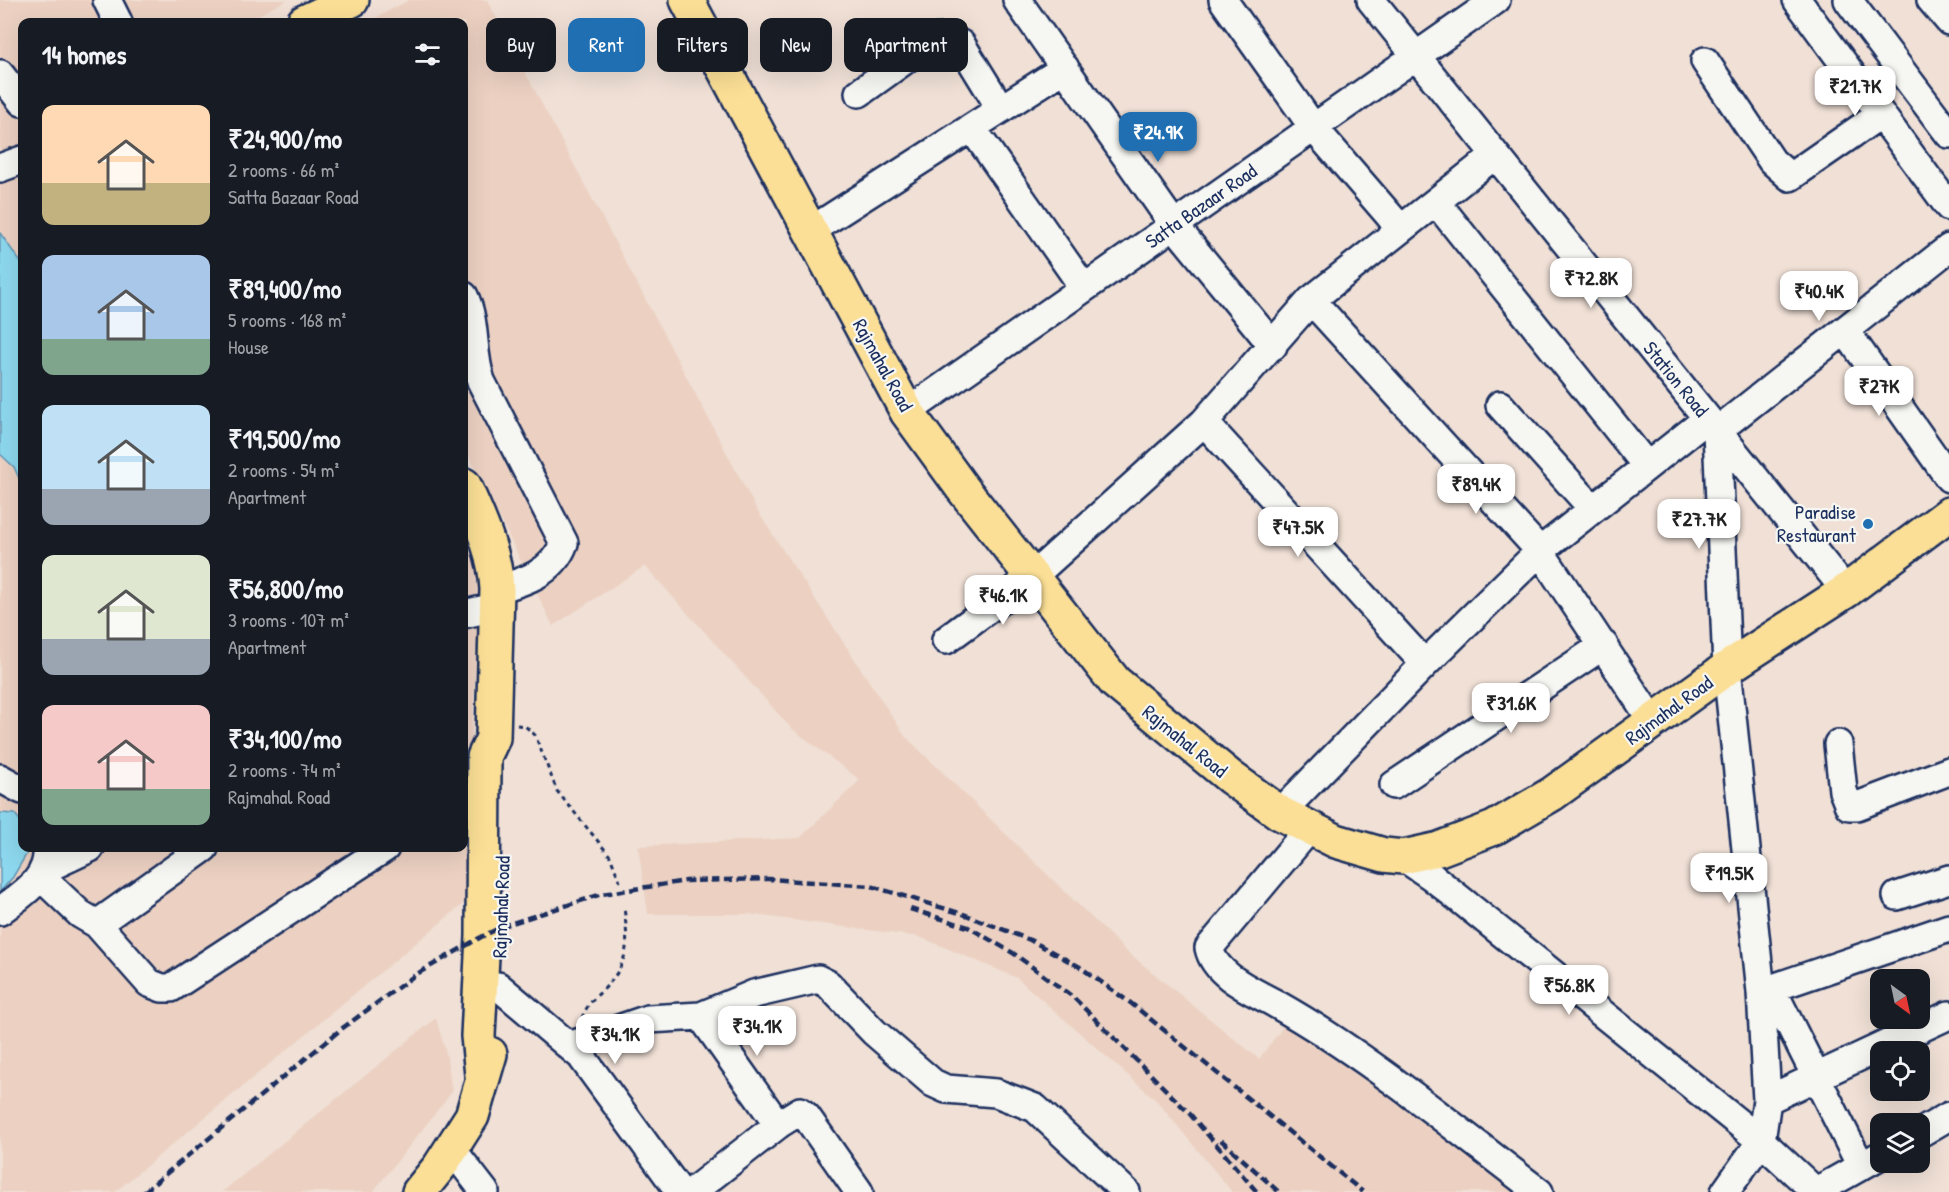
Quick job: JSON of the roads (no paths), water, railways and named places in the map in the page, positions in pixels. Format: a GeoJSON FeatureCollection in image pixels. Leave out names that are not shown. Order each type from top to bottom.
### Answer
{"type":"FeatureCollection","features":[{"type":"Feature","properties":{"kind":"main road"},"geometry":{"type":"LineString","coordinates":[[313,18],[352,0]]}},
{"type":"Feature","properties":{"kind":"main road","name":"Rajmahal Road"},"geometry":{"type":"LineString","coordinates":[[687,0],[907,412],[963,489],[1115,682],[1230,777],[1280,813],[1309,829],[1358,848],[1403,857],[1439,849],[1494,828],[1552,794],[1726,668],[1846,591],[1949,514]]}},
{"type":"Feature","properties":{"kind":"main road","name":"Rajmahal Road"},"geometry":{"type":"LineString","coordinates":[[419,1192],[472,1116],[482,1075],[496,1039],[503,926],[502,755],[494,718],[496,566],[483,527],[468,494]]}},
{"type":"Feature","properties":{"kind":"main road","name":"Rajmahal Road"},"geometry":{"type":"LineString","coordinates":[[482,1075],[478,1036],[474,846],[484,757],[494,718]]}},
{"type":"Feature","properties":{"kind":"street"},"geometry":{"type":"LineString","coordinates":[[107,0],[116,18]]}},
{"type":"Feature","properties":{"kind":"street"},"geometry":{"type":"LineString","coordinates":[[1017,0],[1174,225],[1273,346]]}},
{"type":"Feature","properties":{"kind":"street"},"geometry":{"type":"LineString","coordinates":[[1223,0],[1313,127],[1401,229]]}},
{"type":"Feature","properties":{"kind":"street","name":"Station Road"},"geometry":{"type":"LineString","coordinates":[[1371,0],[1846,591]]}},
{"type":"Feature","properties":{"kind":"street","name":"Satta Bazaar Road"},"geometry":{"type":"LineString","coordinates":[[907,412],[1496,0]]}},
{"type":"Feature","properties":{"kind":"street"},"geometry":{"type":"LineString","coordinates":[[1797,0],[1949,207]]}},
{"type":"Feature","properties":{"kind":"street"},"geometry":{"type":"LineString","coordinates":[[1848,0],[1949,134]]}},
{"type":"Feature","properties":{"kind":"street"},"geometry":{"type":"LineString","coordinates":[[1931,0],[1949,21]]}},
{"type":"Feature","properties":{"kind":"street"},"geometry":{"type":"LineString","coordinates":[[859,93],[934,39],[946,38],[961,44],[1001,109]]}},
{"type":"Feature","properties":{"kind":"street"},"geometry":{"type":"LineString","coordinates":[[1706,61],[1772,161],[1790,177],[1881,114]]}},
{"type":"Feature","properties":{"kind":"street"},"geometry":{"type":"LineString","coordinates":[[810,231],[1065,68]]}},
{"type":"Feature","properties":{"kind":"street"},"geometry":{"type":"LineString","coordinates":[[0,74],[18,97]]}},
{"type":"Feature","properties":{"kind":"street"},"geometry":{"type":"LineString","coordinates":[[972,128],[1084,288]]}},
{"type":"Feature","properties":{"kind":"street"},"geometry":{"type":"LineString","coordinates":[[946,640],[1033,576],[1204,422],[1311,300],[1437,203],[1495,155]]}},
{"type":"Feature","properties":{"kind":"street"},"geometry":{"type":"LineString","coordinates":[[0,168],[18,161]]}},
{"type":"Feature","properties":{"kind":"street"},"geometry":{"type":"LineString","coordinates":[[1437,203],[1646,465]]}},
{"type":"Feature","properties":{"kind":"street"},"geometry":{"type":"LineString","coordinates":[[1280,813],[1425,664],[1540,551],[1646,465],[1712,424],[1845,330],[1949,248]]}},
{"type":"Feature","properties":{"kind":"street"},"geometry":{"type":"LineString","coordinates":[[1311,300],[1540,551],[1653,722]]}},
{"type":"Feature","properties":{"kind":"street"},"geometry":{"type":"LineString","coordinates":[[468,310],[475,334],[475,364],[481,381],[564,543],[552,563],[534,577],[468,612]]}},
{"type":"Feature","properties":{"kind":"street"},"geometry":{"type":"LineString","coordinates":[[1845,330],[1949,478]]}},
{"type":"Feature","properties":{"kind":"street"},"geometry":{"type":"LineString","coordinates":[[1500,405],[1593,509]]}},
{"type":"Feature","properties":{"kind":"street"},"geometry":{"type":"LineString","coordinates":[[1204,422],[1425,664]]}},
{"type":"Feature","properties":{"kind":"street"},"geometry":{"type":"LineString","coordinates":[[1712,424],[1726,668],[1766,990],[1767,1100],[1761,1141],[1725,1192]]}},
{"type":"Feature","properties":{"kind":"street"},"geometry":{"type":"LineString","coordinates":[[1394,785],[1604,645]]}},
{"type":"Feature","properties":{"kind":"street"},"geometry":{"type":"LineString","coordinates":[[1838,744],[1843,791],[1849,806],[1857,806],[1949,771]]}},
{"type":"Feature","properties":{"kind":"street"},"geometry":{"type":"LineString","coordinates":[[0,778],[18,788]]}},
{"type":"Feature","properties":{"kind":"street"},"geometry":{"type":"LineString","coordinates":[[1309,829],[1209,948],[1214,964],[1239,983],[1330,1034],[1539,1192]]}},
{"type":"Feature","properties":{"kind":"street"},"geometry":{"type":"LineString","coordinates":[[44,864],[78,852]]}},
{"type":"Feature","properties":{"kind":"street"},"geometry":{"type":"LineString","coordinates":[[97,924],[198,852]]}},
{"type":"Feature","properties":{"kind":"street"},"geometry":{"type":"LineString","coordinates":[[44,864],[80,914],[97,924],[149,983],[162,988],[171,988],[379,852]]}},
{"type":"Feature","properties":{"kind":"street"},"geometry":{"type":"LineString","coordinates":[[1403,857],[1431,876],[1761,1141],[1816,1192],[1870,1161]]}},
{"type":"Feature","properties":{"kind":"street"},"geometry":{"type":"LineString","coordinates":[[0,911],[37,883],[44,864]]}},
{"type":"Feature","properties":{"kind":"street"},"geometry":{"type":"LineString","coordinates":[[1897,896],[1949,879]]}},
{"type":"Feature","properties":{"kind":"street"},"geometry":{"type":"LineString","coordinates":[[1766,990],[1949,928]]}},
{"type":"Feature","properties":{"kind":"street"},"geometry":{"type":"LineString","coordinates":[[574,1045],[648,1019],[700,1016],[754,994],[818,979],[828,984],[874,1032],[933,1083],[946,1089],[996,1093],[1035,1108],[1126,1192]]}},
{"type":"Feature","properties":{"kind":"street"},"geometry":{"type":"LineString","coordinates":[[498,986],[574,1045],[680,1192]]}},
{"type":"Feature","properties":{"kind":"street"},"geometry":{"type":"LineString","coordinates":[[1766,990],[1815,1077],[1870,1159]]}},
{"type":"Feature","properties":{"kind":"street"},"geometry":{"type":"LineString","coordinates":[[1767,1100],[1949,1015]]}},
{"type":"Feature","properties":{"kind":"street"},"geometry":{"type":"LineString","coordinates":[[700,1016],[778,1125]]}},
{"type":"Feature","properties":{"kind":"street"},"geometry":{"type":"LineString","coordinates":[[692,1192],[778,1125],[800,1112],[806,1116],[859,1192]]}},
{"type":"Feature","properties":{"kind":"street"},"geometry":{"type":"LineString","coordinates":[[1930,1128],[1948,1120]]}},
{"type":"Feature","properties":{"kind":"street"},"geometry":{"type":"LineString","coordinates":[[451,1148],[485,1192]]}},
{"type":"Feature","properties":{"kind":"water"},"geometry":{"type":"Polygon","coordinates":[[[0,233],[18,258],[18,476],[14,467],[0,454],[0,233]]]}},
{"type":"Feature","properties":{"kind":"water"},"geometry":{"type":"Polygon","coordinates":[[[0,813],[15,814],[18,818],[18,852],[28,852],[13,877],[0,892],[0,813]]]}},
{"type":"Feature","properties":{"kind":"railway"},"geometry":{"type":"LineString","coordinates":[[144,1192],[340,1030],[415,975],[483,936],[503,926],[602,894],[686,881],[769,879],[871,886],[966,915],[1030,940],[1080,967],[1132,1004],[1363,1192]]}},
{"type":"Feature","properties":{"kind":"railway"},"geometry":{"type":"LineString","coordinates":[[910,909],[968,927],[1013,953],[1073,997],[1189,1113],[1257,1192]]}},
{"type":"Feature","properties":{"kind":"railway"},"geometry":{"type":"LineString","coordinates":[[1221,1140],[1279,1192]]}},
{"type":"Feature","properties":{"kind":"place","name":"Paradise Restaurant"},"geometry":{"type":"Point","coordinates":[1868,524]}}]}
